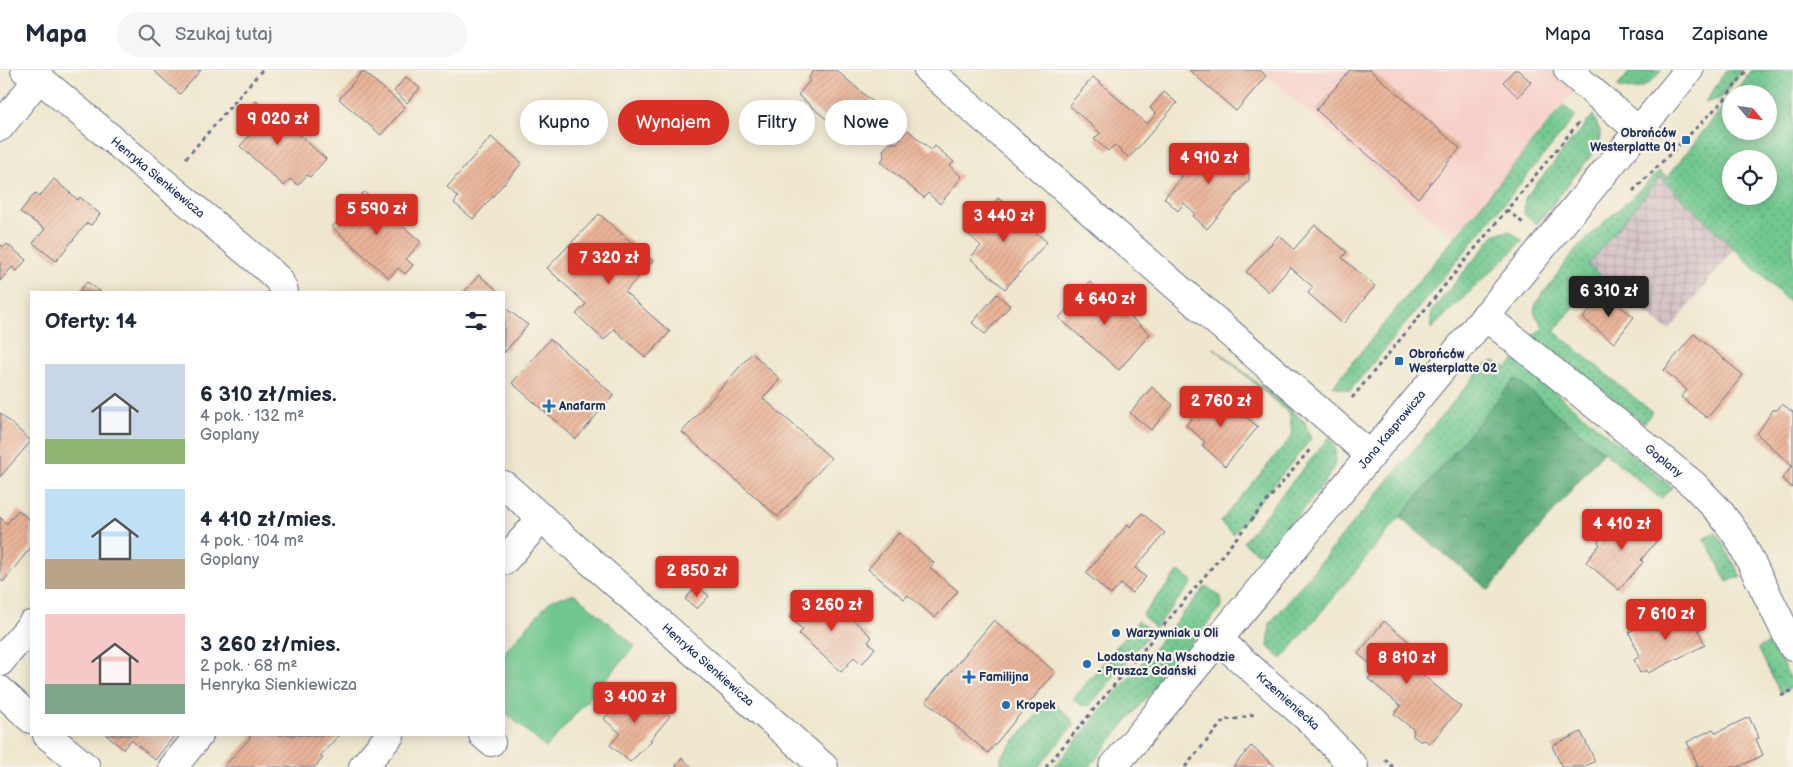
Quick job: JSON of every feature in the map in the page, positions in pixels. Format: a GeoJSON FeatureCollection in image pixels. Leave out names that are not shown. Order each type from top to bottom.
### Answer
{"type":"FeatureCollection","features":[{"type":"Feature","properties":{"kind":"street"},"geometry":{"type":"LineString","coordinates":[[928,70],[1371,456]]}},
{"type":"Feature","properties":{"kind":"street"},"geometry":{"type":"LineString","coordinates":[[1568,70],[1640,132]]}},
{"type":"Feature","properties":{"kind":"street","name":"Jana Kasprowicza"},"geometry":{"type":"LineString","coordinates":[[1113,767],[1485,316],[1640,132],[1689,70]]}},
{"type":"Feature","properties":{"kind":"street"},"geometry":{"type":"LineString","coordinates":[[0,126],[32,74]]}},
{"type":"Feature","properties":{"kind":"street","name":"Henryka Sienkiewicza"},"geometry":{"type":"LineString","coordinates":[[32,74],[266,267],[279,280],[284,291]]}},
{"type":"Feature","properties":{"kind":"street","name":"Goplany"},"geometry":{"type":"LineString","coordinates":[[1485,316],[1694,485],[1719,511],[1739,538],[1793,647]]}},
{"type":"Feature","properties":{"kind":"street","name":"Henryka Sienkiewicza"},"geometry":{"type":"LineString","coordinates":[[505,486],[824,767]]}},
{"type":"Feature","properties":{"kind":"street"},"geometry":{"type":"LineString","coordinates":[[505,560],[542,518]]}},
{"type":"Feature","properties":{"kind":"street"},"geometry":{"type":"LineString","coordinates":[[0,662],[30,626]]}},
{"type":"Feature","properties":{"kind":"street","name":"Krzemieniecka"},"geometry":{"type":"LineString","coordinates":[[1219,640],[1313,724],[1354,767]]}},
{"type":"Feature","properties":{"kind":"street"},"geometry":{"type":"LineString","coordinates":[[0,690],[30,718]]}},
{"type":"Feature","properties":{"kind":"street"},"geometry":{"type":"LineString","coordinates":[[48,736],[86,767]]}},
{"type":"Feature","properties":{"kind":"street"},"geometry":{"type":"LineString","coordinates":[[173,767],[198,736]]}},
{"type":"Feature","properties":{"kind":"street"},"geometry":{"type":"LineString","coordinates":[[363,767],[389,736]]}},
{"type":"Feature","properties":{"kind":"path"},"geometry":{"type":"LineString","coordinates":[[181,164],[262,70]]}},
{"type":"Feature","properties":{"kind":"path"},"geometry":{"type":"LineString","coordinates":[[1781,696],[1793,690]]}},
{"type":"Feature","properties":{"kind":"path"},"geometry":{"type":"LineString","coordinates":[[1185,767],[1225,719],[1232,720],[1253,716]]}},
{"type":"Feature","properties":{"kind":"shaded area"},"geometry":{"type":"Polygon","coordinates":[[[1260,70],[1592,70],[1455,239],[1260,70]]]}},
{"type":"Feature","properties":{"kind":"shaded area"},"geometry":{"type":"Polygon","coordinates":[[[1660,177],[1734,249],[1669,331],[1588,265],[1660,177]]]}},
{"type":"Feature","properties":{"kind":"green space"},"geometry":{"type":"Polygon","coordinates":[[[1631,70],[1662,70],[1648,84],[1637,89],[1630,90],[1617,87],[1631,70]]]}},
{"type":"Feature","properties":{"kind":"green space"},"geometry":{"type":"Polygon","coordinates":[[[1726,70],[1743,70],[1731,85],[1722,85],[1721,98],[1705,103],[1726,70]]]}},
{"type":"Feature","properties":{"kind":"green space"},"geometry":{"type":"Polygon","coordinates":[[[1752,70],[1793,70],[1793,306],[1660,177],[1588,265],[1601,275],[1554,331],[1652,412],[1644,423],[1532,335],[1535,335],[1543,327],[1534,312],[1539,299],[1577,249],[1659,171],[1667,177],[1722,108],[1722,140],[1778,140],[1778,85],[1741,85],[1752,70]]]}},
{"type":"Feature","properties":{"kind":"green space"},"geometry":{"type":"Polygon","coordinates":[[[1563,105],[1576,116],[1350,391],[1333,386],[1563,105]]]}},
{"type":"Feature","properties":{"kind":"green space"},"geometry":{"type":"Polygon","coordinates":[[[1593,115],[1600,131],[1600,144],[1537,224],[1524,214],[1525,198],[1593,115]]]}},
{"type":"Feature","properties":{"kind":"green space"},"geometry":{"type":"Polygon","coordinates":[[[1510,231],[1523,241],[1431,329],[1431,312],[1495,234],[1510,231]]]}},
{"type":"Feature","properties":{"kind":"green space"},"geometry":{"type":"Polygon","coordinates":[[[1213,347],[1305,422],[1311,439],[1233,534],[1220,522],[1292,436],[1290,414],[1213,347]]]}},
{"type":"Feature","properties":{"kind":"green space"},"geometry":{"type":"Polygon","coordinates":[[[1515,360],[1672,487],[1661,499],[1515,379],[1282,659],[1268,647],[1270,623],[1484,365],[1494,362],[1507,368],[1515,360]]]}},
{"type":"Feature","properties":{"kind":"green space"},"geometry":{"type":"Polygon","coordinates":[[[1515,379],[1603,452],[1489,590],[1400,518],[1515,379]]]}},
{"type":"Feature","properties":{"kind":"green space"},"geometry":{"type":"Polygon","coordinates":[[[1329,437],[1334,446],[1336,456],[1331,472],[1315,496],[1266,552],[1257,553],[1243,542],[1329,437]]]}},
{"type":"Feature","properties":{"kind":"green space"},"geometry":{"type":"Polygon","coordinates":[[[1716,532],[1741,576],[1727,582],[1710,548],[1703,539],[1716,532]]]}},
{"type":"Feature","properties":{"kind":"green space"},"geometry":{"type":"Polygon","coordinates":[[[1179,571],[1193,582],[1155,628],[1142,615],[1179,571]]]}},
{"type":"Feature","properties":{"kind":"green space"},"geometry":{"type":"Polygon","coordinates":[[[1206,586],[1221,597],[1222,606],[1089,767],[1054,767],[1206,586]]]}},
{"type":"Feature","properties":{"kind":"green space"},"geometry":{"type":"Polygon","coordinates":[[[575,594],[635,646],[546,748],[505,712],[505,652],[551,600],[575,594]]]}},
{"type":"Feature","properties":{"kind":"green space"},"geometry":{"type":"Polygon","coordinates":[[[1138,621],[1152,631],[1090,705],[1082,706],[1073,699],[1138,621]]]}},
{"type":"Feature","properties":{"kind":"green space"},"geometry":{"type":"Polygon","coordinates":[[[1772,642],[1793,684],[1793,687],[1780,693],[1758,648],[1772,642]]]}},
{"type":"Feature","properties":{"kind":"green space"},"geometry":{"type":"Polygon","coordinates":[[[1053,703],[1071,718],[1073,726],[1038,767],[1005,767],[1001,764],[1001,757],[1046,704],[1053,703]]]}},
{"type":"Feature","properties":{"kind":"building"},"geometry":{"type":"Polygon","coordinates":[[[153,70],[201,70],[180,94],[153,70]]]}},
{"type":"Feature","properties":{"kind":"building"},"geometry":{"type":"Polygon","coordinates":[[[815,70],[836,70],[871,100],[825,100],[825,118],[815,109],[815,100],[804,100],[798,95],[810,81],[809,77],[815,70]]]}},
{"type":"Feature","properties":{"kind":"building"},"geometry":{"type":"Polygon","coordinates":[[[1189,70],[1260,70],[1266,76],[1236,111],[1189,70]]]}},
{"type":"Feature","properties":{"kind":"building"},"geometry":{"type":"Polygon","coordinates":[[[1350,70],[1370,70],[1460,148],[1418,198],[1316,110],[1350,70]]]}},
{"type":"Feature","properties":{"kind":"building"},"geometry":{"type":"Polygon","coordinates":[[[1514,70],[1518,70],[1531,82],[1518,97],[1503,82],[1514,70]]]}},
{"type":"Feature","properties":{"kind":"building"},"geometry":{"type":"Polygon","coordinates":[[[363,71],[405,107],[381,135],[339,99],[363,71]]]}},
{"type":"Feature","properties":{"kind":"building"},"geometry":{"type":"Polygon","coordinates":[[[406,77],[420,88],[407,103],[394,91],[406,77]]]}},
{"type":"Feature","properties":{"kind":"building"},"geometry":{"type":"Polygon","coordinates":[[[1093,77],[1147,124],[1156,114],[1150,108],[1164,92],[1177,103],[1129,158],[1114,145],[1108,151],[1094,139],[1100,133],[1069,105],[1093,77]]]}},
{"type":"Feature","properties":{"kind":"building"},"geometry":{"type":"Polygon","coordinates":[[[256,101],[270,114],[273,111],[326,159],[310,177],[307,175],[298,185],[290,179],[284,186],[240,146],[250,135],[236,122],[256,101]]]}},
{"type":"Feature","properties":{"kind":"building"},"geometry":{"type":"Polygon","coordinates":[[[908,130],[931,150],[935,146],[954,162],[950,166],[962,177],[940,204],[928,193],[924,198],[881,162],[884,157],[883,150],[888,145],[907,145],[908,130]]]}},
{"type":"Feature","properties":{"kind":"building"},"geometry":{"type":"Polygon","coordinates":[[[491,137],[522,163],[473,219],[454,203],[458,197],[447,187],[491,137]]]}},
{"type":"Feature","properties":{"kind":"building"},"geometry":{"type":"Polygon","coordinates":[[[1211,146],[1224,157],[1236,158],[1249,169],[1249,180],[1207,229],[1193,216],[1195,213],[1184,203],[1178,211],[1164,198],[1182,177],[1177,172],[1188,160],[1200,158],[1211,146]]]}},
{"type":"Feature","properties":{"kind":"building"},"geometry":{"type":"Polygon","coordinates":[[[54,179],[78,200],[80,197],[100,214],[91,225],[87,223],[56,261],[33,243],[45,229],[20,212],[35,193],[39,197],[54,179]]]}},
{"type":"Feature","properties":{"kind":"building"},"geometry":{"type":"Polygon","coordinates":[[[364,192],[421,242],[406,259],[413,265],[405,274],[398,268],[389,278],[332,227],[364,192]]]}},
{"type":"Feature","properties":{"kind":"building"},"geometry":{"type":"Polygon","coordinates":[[[998,198],[1047,242],[1005,289],[970,258],[981,246],[967,233],[998,198]]]}},
{"type":"Feature","properties":{"kind":"building"},"geometry":{"type":"Polygon","coordinates":[[[599,214],[653,261],[625,292],[670,332],[646,358],[614,329],[604,340],[576,314],[586,304],[547,268],[599,214]]]}},
{"type":"Feature","properties":{"kind":"building"},"geometry":{"type":"Polygon","coordinates":[[[1315,225],[1347,252],[1342,258],[1375,286],[1343,324],[1308,293],[1313,287],[1290,267],[1269,292],[1246,272],[1279,235],[1294,249],[1315,225]]]}},
{"type":"Feature","properties":{"kind":"building"},"geometry":{"type":"Polygon","coordinates":[[[0,244],[4,247],[7,244],[26,260],[17,271],[12,267],[0,281],[0,244]]]}},
{"type":"Feature","properties":{"kind":"building"},"geometry":{"type":"Polygon","coordinates":[[[479,275],[498,291],[465,291],[479,275]]]}},
{"type":"Feature","properties":{"kind":"building"},"geometry":{"type":"Polygon","coordinates":[[[87,282],[100,291],[79,291],[87,282]]]}},
{"type":"Feature","properties":{"kind":"building"},"geometry":{"type":"Polygon","coordinates":[[[1090,282],[1150,334],[1119,370],[1059,318],[1090,282]]]}},
{"type":"Feature","properties":{"kind":"building"},"geometry":{"type":"Polygon","coordinates":[[[1603,293],[1634,317],[1614,343],[1583,318],[1603,293]]]}},
{"type":"Feature","properties":{"kind":"building"},"geometry":{"type":"Polygon","coordinates":[[[997,294],[1010,306],[985,334],[972,323],[997,294]]]}},
{"type":"Feature","properties":{"kind":"building"},"geometry":{"type":"Polygon","coordinates":[[[505,308],[528,325],[505,352],[505,308]]]}},
{"type":"Feature","properties":{"kind":"building"},"geometry":{"type":"Polygon","coordinates":[[[1694,334],[1743,375],[1707,418],[1681,397],[1687,390],[1664,370],[1694,334]]]}},
{"type":"Feature","properties":{"kind":"building"},"geometry":{"type":"Polygon","coordinates":[[[550,339],[614,395],[576,439],[512,383],[550,339]]]}},
{"type":"Feature","properties":{"kind":"building"},"geometry":{"type":"Polygon","coordinates":[[[752,353],[780,379],[763,398],[831,458],[778,517],[682,432],[752,353]]]}},
{"type":"Feature","properties":{"kind":"building"},"geometry":{"type":"Polygon","coordinates":[[[1152,387],[1173,405],[1151,430],[1130,413],[1152,387]]]}},
{"type":"Feature","properties":{"kind":"building"},"geometry":{"type":"Polygon","coordinates":[[[1216,390],[1231,404],[1229,406],[1241,416],[1243,414],[1258,427],[1225,466],[1202,445],[1205,442],[1186,425],[1216,390]]]}},
{"type":"Feature","properties":{"kind":"building"},"geometry":{"type":"Polygon","coordinates":[[[1782,404],[1793,412],[1793,488],[1782,479],[1792,466],[1757,434],[1773,410],[1777,410],[1782,404]]]}},
{"type":"Feature","properties":{"kind":"building"},"geometry":{"type":"Polygon","coordinates":[[[0,413],[30,442],[0,477],[0,413]]]}},
{"type":"Feature","properties":{"kind":"building"},"geometry":{"type":"Polygon","coordinates":[[[18,510],[30,520],[30,548],[3,582],[0,579],[0,517],[7,524],[18,510]]]}},
{"type":"Feature","properties":{"kind":"building"},"geometry":{"type":"Polygon","coordinates":[[[1142,513],[1165,533],[1135,568],[1146,577],[1132,593],[1121,584],[1111,595],[1086,573],[1128,524],[1130,527],[1142,513]]]}},
{"type":"Feature","properties":{"kind":"building"},"geometry":{"type":"Polygon","coordinates":[[[1621,515],[1638,529],[1642,524],[1659,538],[1641,560],[1643,562],[1619,590],[1586,562],[1600,544],[1598,542],[1621,515]]]}},
{"type":"Feature","properties":{"kind":"building"},"geometry":{"type":"Polygon","coordinates":[[[899,533],[934,563],[930,568],[958,591],[935,618],[908,595],[904,599],[868,569],[899,533]]]}},
{"type":"Feature","properties":{"kind":"building"},"geometry":{"type":"Polygon","coordinates":[[[697,586],[709,596],[697,609],[685,599],[697,586]]]}},
{"type":"Feature","properties":{"kind":"building"},"geometry":{"type":"Polygon","coordinates":[[[810,594],[823,605],[829,598],[872,637],[868,642],[875,648],[862,664],[854,657],[841,672],[799,634],[803,630],[789,617],[810,594]]]}},
{"type":"Feature","properties":{"kind":"building"},"geometry":{"type":"Polygon","coordinates":[[[1691,608],[1701,629],[1698,630],[1705,645],[1648,673],[1647,670],[1640,673],[1634,660],[1640,656],[1629,632],[1655,620],[1658,624],[1691,608]]]}},
{"type":"Feature","properties":{"kind":"building"},"geometry":{"type":"Polygon","coordinates":[[[994,620],[1055,672],[988,753],[926,701],[994,620]]]}},
{"type":"Feature","properties":{"kind":"building"},"geometry":{"type":"Polygon","coordinates":[[[1384,621],[1413,645],[1403,658],[1461,707],[1430,744],[1425,740],[1420,741],[1413,736],[1414,730],[1394,714],[1401,706],[1368,679],[1376,669],[1358,654],[1384,621]]]}},
{"type":"Feature","properties":{"kind":"building"},"geometry":{"type":"Polygon","coordinates":[[[631,688],[647,702],[650,698],[670,716],[650,740],[652,741],[630,762],[610,745],[620,733],[604,719],[631,688]]]}},
{"type":"Feature","properties":{"kind":"building"},"geometry":{"type":"Polygon","coordinates":[[[1749,717],[1759,738],[1756,739],[1763,755],[1738,767],[1695,767],[1698,765],[1687,742],[1713,729],[1716,733],[1749,717]]]}},
{"type":"Feature","properties":{"kind":"building"},"geometry":{"type":"Polygon","coordinates":[[[1581,732],[1595,761],[1584,767],[1562,767],[1552,746],[1581,732]]]}},
{"type":"Feature","properties":{"kind":"building"},"geometry":{"type":"Polygon","coordinates":[[[107,736],[174,736],[155,760],[131,740],[123,749],[107,736]]]}},
{"type":"Feature","properties":{"kind":"building"},"geometry":{"type":"Polygon","coordinates":[[[249,736],[338,736],[320,756],[323,758],[315,767],[224,767],[250,738],[249,736]]]}},
{"type":"Feature","properties":{"kind":"building"},"geometry":{"type":"Polygon","coordinates":[[[1251,746],[1276,767],[1233,767],[1251,746]]]}},
{"type":"Feature","properties":{"kind":"building"},"geometry":{"type":"Polygon","coordinates":[[[682,758],[692,767],[675,767],[682,758]]]}},
{"type":"Feature","properties":{"kind":"place","name":"Obrońców Westerplatte 01"},"geometry":{"type":"Point","coordinates":[1686,140]}},
{"type":"Feature","properties":{"kind":"place","name":"Obrońców Westerplatte 02"},"geometry":{"type":"Point","coordinates":[1399,361]}},
{"type":"Feature","properties":{"kind":"place","name":"Anafarm"},"geometry":{"type":"Point","coordinates":[549,406]}},
{"type":"Feature","properties":{"kind":"place","name":"Warzywniak u Oli"},"geometry":{"type":"Point","coordinates":[1116,633]}},
{"type":"Feature","properties":{"kind":"place","name":"Lodostany Na Wschodzie - Pruszcz Gdański"},"geometry":{"type":"Point","coordinates":[1087,664]}},
{"type":"Feature","properties":{"kind":"place","name":"Familijna"},"geometry":{"type":"Point","coordinates":[969,677]}},
{"type":"Feature","properties":{"kind":"place","name":"Kropek"},"geometry":{"type":"Point","coordinates":[1006,705]}}]}
